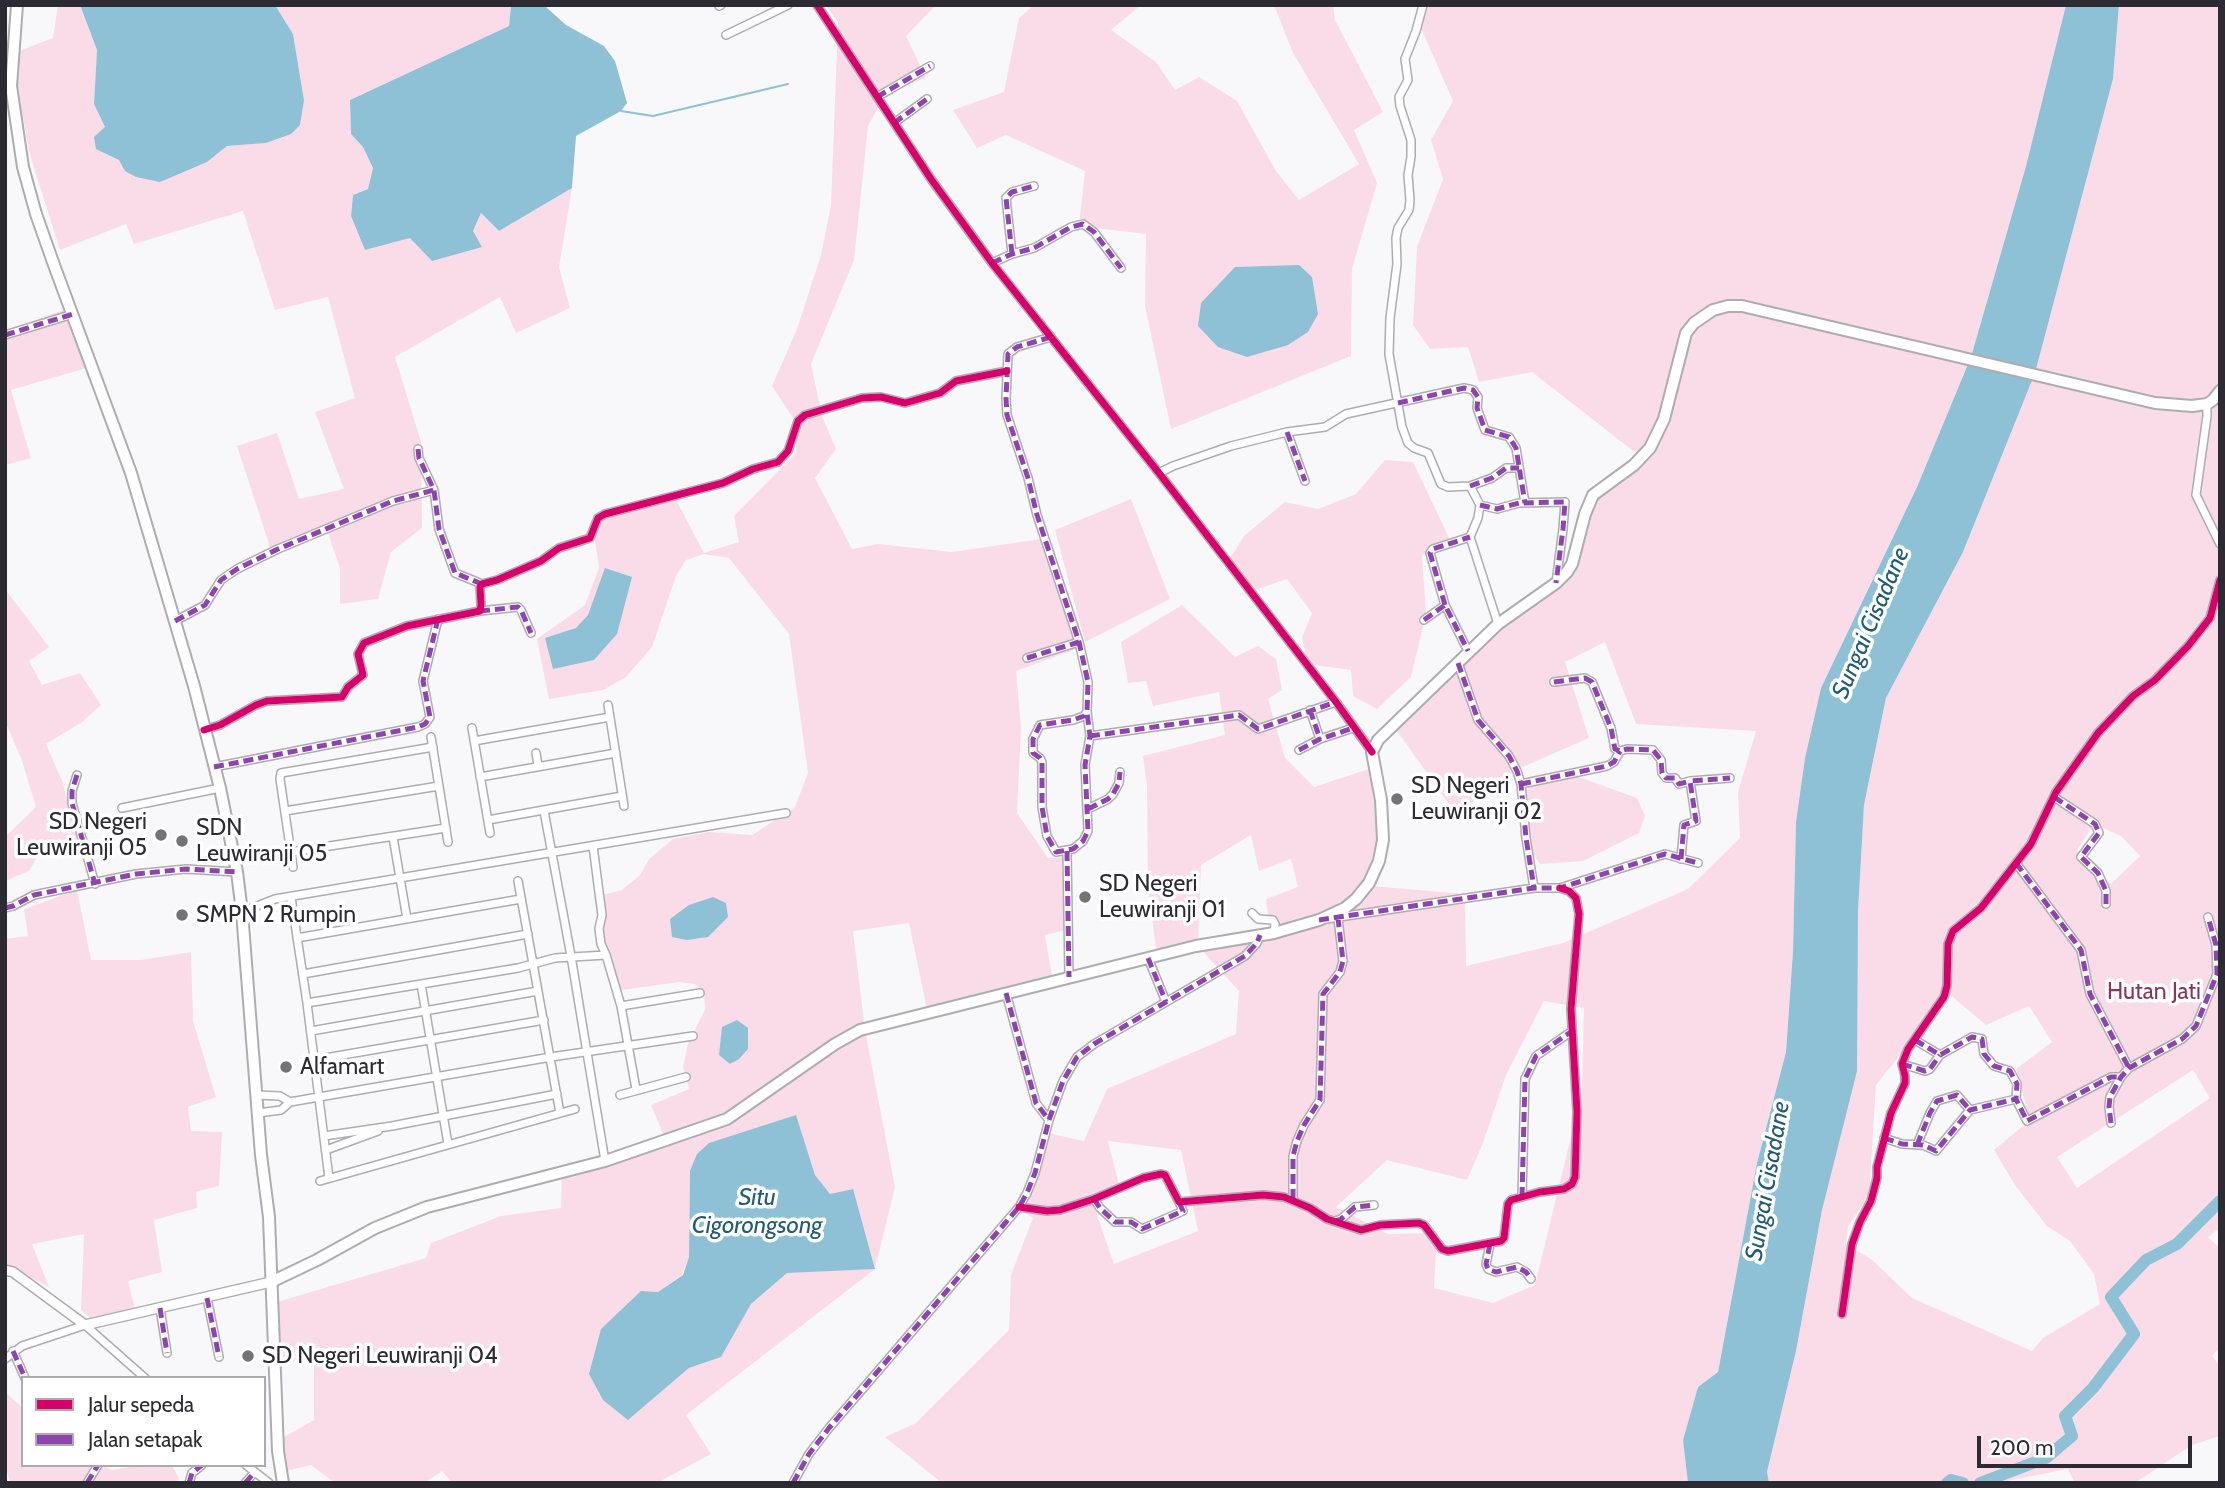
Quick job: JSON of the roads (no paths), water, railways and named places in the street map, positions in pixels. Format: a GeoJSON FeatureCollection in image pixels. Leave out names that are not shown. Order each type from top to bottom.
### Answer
{"type":"FeatureCollection","features":[{"type":"Feature","properties":{"kind":"main road"},"geometry":{"type":"LineString","coordinates":[[17,5],[11,86],[23,167],[36,214],[131,473],[194,686],[220,789],[237,873],[269,1217],[278,1451],[283,1483]]}},
{"type":"Feature","properties":{"kind":"main road"},"geometry":{"type":"LineString","coordinates":[[271,1282],[375,1228],[427,1207],[605,1161],[727,1119],[835,1044],[860,1030],[1196,946],[1274,933],[1319,920],[1345,908],[1369,883],[1379,861],[1382,840],[1381,800],[1372,752],[1378,740],[1468,651],[1498,624],[1556,583],[1572,564],[1585,514],[1593,495],[1634,465],[1650,447],[1664,419],[1686,333],[1702,316],[1728,306],[1742,306],[2154,403],[2192,406],[2207,404],[2220,391]]}},
{"type":"Feature","properties":{"kind":"street"},"geometry":{"type":"LineString","coordinates":[[726,36],[788,5]]}},
{"type":"Feature","properties":{"kind":"street"},"geometry":{"type":"LineString","coordinates":[[817,5],[931,179],[992,263],[1159,473],[1372,752]]}},
{"type":"Feature","properties":{"kind":"street"},"geometry":{"type":"LineString","coordinates":[[1423,5],[1405,60],[1408,80],[1399,97],[1411,140],[1409,211],[1398,228],[1396,238],[1397,264],[1390,317],[1389,354],[1402,427],[1408,443],[1428,453],[1441,484],[1448,487],[1470,486],[1492,478],[1506,468],[1519,468]]}},
{"type":"Feature","properties":{"kind":"street"},"geometry":{"type":"LineString","coordinates":[[877,97],[930,66]]}},
{"type":"Feature","properties":{"kind":"street"},"geometry":{"type":"LineString","coordinates":[[894,123],[927,99]]}},
{"type":"Feature","properties":{"kind":"street"},"geometry":{"type":"LineString","coordinates":[[1012,254],[1006,198],[1012,192],[1034,186]]}},
{"type":"Feature","properties":{"kind":"street"},"geometry":{"type":"LineString","coordinates":[[992,263],[1034,248],[1072,227],[1083,224],[1094,232],[1121,268]]}},
{"type":"Feature","properties":{"kind":"street"},"geometry":{"type":"LineString","coordinates":[[5,335],[73,314]]}},
{"type":"Feature","properties":{"kind":"street"},"geometry":{"type":"LineString","coordinates":[[1051,337],[1008,354],[1007,415],[1079,642],[1088,682],[1087,712],[1090,736],[1085,765],[1087,836],[1067,851],[1056,852],[1047,836],[1042,807],[1042,762],[1033,753],[1034,733],[1040,725],[1073,720],[1087,712]]}},
{"type":"Feature","properties":{"kind":"street"},"geometry":{"type":"LineString","coordinates":[[418,449],[419,458],[434,490],[439,529],[455,573],[482,584],[541,561],[559,548],[590,538],[598,518],[605,513],[723,483],[753,468],[778,462],[788,451],[798,422],[805,415],[862,398],[881,397],[905,403],[940,393],[956,381],[1007,371]]}},
{"type":"Feature","properties":{"kind":"street"},"geometry":{"type":"LineString","coordinates":[[1159,473],[1231,446],[1287,432],[1325,427],[1346,414],[1464,388],[1473,390],[1478,397],[1477,408],[1485,430],[1509,437],[1516,448],[1525,503]]}},
{"type":"Feature","properties":{"kind":"street"},"geometry":{"type":"LineString","coordinates":[[2207,404],[2196,495],[2220,544]]}},
{"type":"Feature","properties":{"kind":"street"},"geometry":{"type":"LineString","coordinates":[[1287,432],[1304,481]]}},
{"type":"Feature","properties":{"kind":"street"},"geometry":{"type":"LineString","coordinates":[[1470,486],[1480,505],[1471,537],[1498,624]]}},
{"type":"Feature","properties":{"kind":"street"},"geometry":{"type":"LineString","coordinates":[[175,621],[205,605],[221,580],[257,559],[393,500],[434,490]]}},
{"type":"Feature","properties":{"kind":"street"},"geometry":{"type":"LineString","coordinates":[[1480,505],[1497,509],[1525,503],[1565,502],[1556,583]]}},
{"type":"Feature","properties":{"kind":"street"},"geometry":{"type":"LineString","coordinates":[[1468,651],[1445,605],[1430,553],[1433,549],[1471,537]]}},
{"type":"Feature","properties":{"kind":"street"},"geometry":{"type":"LineString","coordinates":[[1842,1314],[1852,1244],[1871,1201],[1891,1113],[1905,1083],[1902,1064],[1944,997],[1947,986],[1948,944],[1953,931],[1981,908],[2031,844],[2054,797],[2098,733],[2133,696],[2155,680],[2188,646],[2210,618],[2220,580]]}},
{"type":"Feature","properties":{"kind":"street"},"geometry":{"type":"LineString","coordinates":[[480,611],[482,584]]}},
{"type":"Feature","properties":{"kind":"street"},"geometry":{"type":"LineString","coordinates":[[1424,620],[1445,605]]}},
{"type":"Feature","properties":{"kind":"street"},"geometry":{"type":"LineString","coordinates":[[204,730],[220,725],[267,701],[342,697],[348,687],[363,675],[358,654],[363,643],[407,626],[480,611],[518,607],[522,610],[531,633]]}},
{"type":"Feature","properties":{"kind":"street"},"geometry":{"type":"LineString","coordinates":[[2210,618],[2220,620]]}},
{"type":"Feature","properties":{"kind":"street"},"geometry":{"type":"LineString","coordinates":[[214,768],[425,724],[430,717],[423,681],[438,619]]}},
{"type":"Feature","properties":{"kind":"street"},"geometry":{"type":"LineString","coordinates":[[1027,658],[1079,642]]}},
{"type":"Feature","properties":{"kind":"street"},"geometry":{"type":"LineString","coordinates":[[1458,663],[1478,720],[1509,756],[1517,771],[1534,888]]}},
{"type":"Feature","properties":{"kind":"street"},"geometry":{"type":"LineString","coordinates":[[1554,682],[1585,678],[1591,682],[1611,728],[1615,749],[1653,750],[1661,760],[1662,773],[1666,778],[1675,778],[1679,784],[1730,778]]}},
{"type":"Feature","properties":{"kind":"street"},"geometry":{"type":"LineString","coordinates":[[1090,736],[1239,716],[1258,729],[1336,702]]}},
{"type":"Feature","properties":{"kind":"street"},"geometry":{"type":"LineString","coordinates":[[608,705],[624,806]]}},
{"type":"Feature","properties":{"kind":"street"},"geometry":{"type":"LineString","coordinates":[[1310,710],[1320,740]]}},
{"type":"Feature","properties":{"kind":"street"},"geometry":{"type":"LineString","coordinates":[[474,741],[610,716]]}},
{"type":"Feature","properties":{"kind":"street"},"geometry":{"type":"LineString","coordinates":[[472,728],[490,833]]}},
{"type":"Feature","properties":{"kind":"street"},"geometry":{"type":"LineString","coordinates":[[1299,750],[1353,728]]}},
{"type":"Feature","properties":{"kind":"street"},"geometry":{"type":"LineString","coordinates":[[431,737],[448,842]]}},
{"type":"Feature","properties":{"kind":"street"},"geometry":{"type":"LineString","coordinates":[[293,867],[281,773],[433,747]]}},
{"type":"Feature","properties":{"kind":"street"},"geometry":{"type":"LineString","coordinates":[[1521,784],[1607,766],[1614,762],[1620,751]]}},
{"type":"Feature","properties":{"kind":"street"},"geometry":{"type":"LineString","coordinates":[[536,753],[538,766]]}},
{"type":"Feature","properties":{"kind":"street"},"geometry":{"type":"LineString","coordinates":[[480,777],[616,753]]}},
{"type":"Feature","properties":{"kind":"street"},"geometry":{"type":"LineString","coordinates":[[1088,808],[1113,794],[1119,783],[1119,772]]}},
{"type":"Feature","properties":{"kind":"street"},"geometry":{"type":"LineString","coordinates":[[77,775],[72,791],[72,803],[96,884]]}},
{"type":"Feature","properties":{"kind":"street"},"geometry":{"type":"LineString","coordinates":[[1681,859],[1684,825],[1696,821],[1690,781]]}},
{"type":"Feature","properties":{"kind":"street"},"geometry":{"type":"LineString","coordinates":[[285,811],[439,786]]}},
{"type":"Feature","properties":{"kind":"street"},"geometry":{"type":"LineString","coordinates":[[122,808],[220,789]]}},
{"type":"Feature","properties":{"kind":"street"},"geometry":{"type":"LineString","coordinates":[[488,820],[622,796]]}},
{"type":"Feature","properties":{"kind":"street"},"geometry":{"type":"LineString","coordinates":[[2054,797],[2095,824],[2099,833],[2081,857],[2098,873],[2106,891],[2106,904]]}},
{"type":"Feature","properties":{"kind":"street"},"geometry":{"type":"LineString","coordinates":[[544,811],[605,1161]]}},
{"type":"Feature","properties":{"kind":"street"},"geometry":{"type":"LineString","coordinates":[[242,912],[260,904],[291,897],[786,813]]}},
{"type":"Feature","properties":{"kind":"street"},"geometry":{"type":"LineString","coordinates":[[291,852],[446,828]]}},
{"type":"Feature","properties":{"kind":"street"},"geometry":{"type":"LineString","coordinates":[[393,837],[407,919]]}},
{"type":"Feature","properties":{"kind":"street"},"geometry":{"type":"LineString","coordinates":[[593,846],[603,915],[599,929],[601,944],[621,1006],[636,1089]]}},
{"type":"Feature","properties":{"kind":"street"},"geometry":{"type":"LineString","coordinates":[[1067,851],[1069,977]]}},
{"type":"Feature","properties":{"kind":"street"},"geometry":{"type":"LineString","coordinates":[[1319,920],[1534,888],[1560,888],[1665,854],[1698,863]]}},
{"type":"Feature","properties":{"kind":"street"},"geometry":{"type":"LineString","coordinates":[[2016,863],[2081,950],[2090,994],[2129,1068]]}},
{"type":"Feature","properties":{"kind":"street"},"geometry":{"type":"LineString","coordinates":[[5,908],[34,895],[160,871],[186,869],[237,873]]}},
{"type":"Feature","properties":{"kind":"street"},"geometry":{"type":"LineString","coordinates":[[518,881],[560,1113]]}},
{"type":"Feature","properties":{"kind":"street"},"geometry":{"type":"LineString","coordinates":[[1180,1202],[1263,1195],[1293,1199],[1327,1219],[1361,1230],[1380,1225],[1419,1223],[1424,1225],[1442,1249],[1448,1251],[1501,1241],[1504,1238],[1508,1204],[1511,1200],[1564,1189],[1572,1184],[1577,1112],[1571,1009],[1579,914],[1576,898],[1569,891],[1560,888]]}},
{"type":"Feature","properties":{"kind":"street"},"geometry":{"type":"LineString","coordinates":[[291,897],[329,1178]]}},
{"type":"Feature","properties":{"kind":"street"},"geometry":{"type":"LineString","coordinates":[[240,898],[260,904]]}},
{"type":"Feature","properties":{"kind":"street"},"geometry":{"type":"LineString","coordinates":[[297,938],[521,899]]}},
{"type":"Feature","properties":{"kind":"street"},"geometry":{"type":"LineString","coordinates":[[1252,913],[1258,919],[1273,920],[1274,933]]}},
{"type":"Feature","properties":{"kind":"street"},"geometry":{"type":"LineString","coordinates":[[2111,1123],[2110,1097],[2121,1077],[2129,1068],[2182,1039],[2196,1026],[2217,974],[2216,945],[2208,917]]}},
{"type":"Feature","properties":{"kind":"street"},"geometry":{"type":"LineString","coordinates":[[1293,1199],[1293,1156],[1297,1141],[1320,1100],[1323,994],[1340,972],[1343,961],[1338,918]]}},
{"type":"Feature","properties":{"kind":"street"},"geometry":{"type":"LineString","coordinates":[[303,975],[528,934]]}},
{"type":"Feature","properties":{"kind":"street"},"geometry":{"type":"LineString","coordinates":[[793,1483],[829,1428],[1019,1207],[1035,1172],[1063,1082],[1077,1057],[1094,1044],[1245,956],[1257,943],[1260,935]]}},
{"type":"Feature","properties":{"kind":"street"},"geometry":{"type":"LineString","coordinates":[[307,1003],[519,968],[571,956],[606,955]]}},
{"type":"Feature","properties":{"kind":"street"},"geometry":{"type":"LineString","coordinates":[[1148,958],[1166,1002]]}},
{"type":"Feature","properties":{"kind":"street"},"geometry":{"type":"LineString","coordinates":[[421,984],[448,1144]]}},
{"type":"Feature","properties":{"kind":"street"},"geometry":{"type":"LineString","coordinates":[[311,1031],[537,991]]}},
{"type":"Feature","properties":{"kind":"street"},"geometry":{"type":"LineString","coordinates":[[621,1006],[700,993]]}},
{"type":"Feature","properties":{"kind":"street"},"geometry":{"type":"LineString","coordinates":[[1006,993],[1036,1102],[1049,1120]]}},
{"type":"Feature","properties":{"kind":"street"},"geometry":{"type":"LineString","coordinates":[[314,1060],[544,1020]]}},
{"type":"Feature","properties":{"kind":"street"},"geometry":{"type":"LineString","coordinates":[[1521,1196],[1525,1079],[1536,1056],[1572,1031]]}},
{"type":"Feature","properties":{"kind":"street"},"geometry":{"type":"LineString","coordinates":[[258,1113],[281,1110],[290,1102],[551,1057],[693,1036]]}},
{"type":"Feature","properties":{"kind":"street"},"geometry":{"type":"LineString","coordinates":[[1902,1064],[1925,1072],[1940,1055],[1972,1037],[1982,1039],[1984,1054],[1994,1066],[2010,1071],[2017,1084],[2016,1099],[2027,1121],[2111,1077],[2121,1077]]}},
{"type":"Feature","properties":{"kind":"street"},"geometry":{"type":"LineString","coordinates":[[1915,1041],[1940,1055]]}},
{"type":"Feature","properties":{"kind":"street"},"geometry":{"type":"LineString","coordinates":[[620,1095],[685,1077]]}},
{"type":"Feature","properties":{"kind":"street"},"geometry":{"type":"LineString","coordinates":[[324,1136],[392,1126],[557,1094]]}},
{"type":"Feature","properties":{"kind":"street"},"geometry":{"type":"LineString","coordinates":[[256,1095],[279,1096],[290,1102]]}},
{"type":"Feature","properties":{"kind":"street"},"geometry":{"type":"LineString","coordinates":[[1917,1145],[1937,1101],[1957,1095],[1970,1110]]}},
{"type":"Feature","properties":{"kind":"street"},"geometry":{"type":"LineString","coordinates":[[1884,1138],[1936,1151],[1970,1110],[2016,1099]]}},
{"type":"Feature","properties":{"kind":"street"},"geometry":{"type":"LineString","coordinates":[[320,1181],[575,1109]]}},
{"type":"Feature","properties":{"kind":"street"},"geometry":{"type":"LineString","coordinates":[[326,1150],[392,1126]]}},
{"type":"Feature","properties":{"kind":"street"},"geometry":{"type":"LineString","coordinates":[[1019,1207],[1060,1210],[1143,1178],[1161,1174],[1165,1175],[1183,1211],[1142,1229],[1131,1222],[1115,1222],[1094,1199]]}},
{"type":"Feature","properties":{"kind":"street"},"geometry":{"type":"LineString","coordinates":[[1335,1221],[1355,1207],[1374,1205]]}},
{"type":"Feature","properties":{"kind":"street"},"geometry":{"type":"LineString","coordinates":[[1490,1244],[1486,1264],[1488,1269],[1496,1272],[1517,1267],[1531,1279]]}},
{"type":"Feature","properties":{"kind":"street"},"geometry":{"type":"LineString","coordinates":[[5,1270],[13,1272],[85,1325],[143,1376]]}},
{"type":"Feature","properties":{"kind":"street"},"geometry":{"type":"LineString","coordinates":[[5,1359],[22,1346],[85,1325],[271,1282]]}},
{"type":"Feature","properties":{"kind":"street"},"geometry":{"type":"LineString","coordinates":[[207,1298],[219,1357]]}},
{"type":"Feature","properties":{"kind":"street"},"geometry":{"type":"LineString","coordinates":[[160,1308],[167,1353]]}},
{"type":"Feature","properties":{"kind":"street"},"geometry":{"type":"LineString","coordinates":[[13,1351],[24,1376]]}},
{"type":"Feature","properties":{"kind":"street"},"geometry":{"type":"LineString","coordinates":[[87,1483],[97,1467]]}},
{"type":"Feature","properties":{"kind":"street"},"geometry":{"type":"LineString","coordinates":[[190,1483],[192,1473],[200,1467]]}},
{"type":"Feature","properties":{"kind":"street"},"geometry":{"type":"LineString","coordinates":[[249,1467],[270,1483]]}},
{"type":"Feature","properties":{"kind":"street"},"geometry":{"type":"LineString","coordinates":[[245,1483],[255,1472]]}},
{"type":"Feature","properties":{"kind":"water"},"geometry":{"type":"Polygon","coordinates":[[[80,5],[275,5],[293,34],[304,100],[300,125],[291,134],[266,143],[227,146],[207,162],[160,182],[136,177],[125,171],[119,160],[96,149],[94,137],[105,127],[94,104],[97,50],[80,5]]]}},
{"type":"Feature","properties":{"kind":"water","name":"Sungai Cisadane"},"geometry":{"type":"Polygon","coordinates":[[[2066,5],[2119,5],[2113,79],[2035,373],[1963,552],[1886,698],[1864,805],[1858,912],[1857,1071],[1822,1210],[1796,1351],[1767,1472],[1769,1483],[1688,1483],[1683,1440],[1698,1387],[1718,1372],[1757,1163],[1786,1052],[1793,951],[1796,822],[1805,758],[1821,688],[1917,487],[1971,357],[2026,166],[2066,5]]]}},
{"type":"Feature","properties":{"kind":"water"},"geometry":{"type":"Polygon","coordinates":[[[511,7],[546,7],[566,25],[604,46],[615,61],[627,103],[621,111],[576,136],[572,188],[499,231],[481,213],[473,231],[482,247],[432,261],[410,238],[365,250],[351,216],[353,195],[368,189],[373,168],[363,147],[351,134],[350,100],[509,26],[511,7]]]}},
{"type":"Feature","properties":{"kind":"water"},"geometry":{"type":"Polygon","coordinates":[[[1299,265],[1312,277],[1318,314],[1308,332],[1288,345],[1247,357],[1218,347],[1198,326],[1201,303],[1235,267],[1299,265]]]}},
{"type":"Feature","properties":{"kind":"water"},"geometry":{"type":"Polygon","coordinates":[[[605,568],[632,577],[617,634],[594,660],[553,669],[545,638],[576,628],[588,615],[605,568]]]}},
{"type":"Feature","properties":{"kind":"water"},"geometry":{"type":"Polygon","coordinates":[[[713,897],[726,903],[728,917],[708,937],[687,940],[672,937],[670,919],[689,905],[713,897]]]}},
{"type":"Feature","properties":{"kind":"water"},"geometry":{"type":"Polygon","coordinates":[[[737,1020],[748,1028],[748,1049],[730,1064],[719,1055],[722,1027],[737,1020]]]}},
{"type":"Feature","properties":{"kind":"water","name":"Situ Cigorongsong"},"geometry":{"type":"Polygon","coordinates":[[[796,1115],[815,1175],[830,1194],[853,1189],[875,1269],[787,1273],[751,1304],[721,1357],[689,1368],[628,1420],[603,1400],[589,1374],[601,1329],[641,1291],[658,1292],[683,1275],[689,1257],[690,1171],[697,1154],[709,1143],[796,1115]]]}},
{"type":"Feature","properties":{"kind":"waterway"},"geometry":{"type":"LineString","coordinates":[[621,111],[653,116],[788,84]]}},
{"type":"Feature","properties":{"kind":"waterway"},"geometry":{"type":"LineString","coordinates":[[1980,1483],[2046,1458],[2072,1436],[2065,1416],[2093,1388],[2134,1334],[2111,1297],[2146,1260],[2177,1244],[2220,1201]]}},
{"type":"Feature","properties":{"kind":"waterway"},"geometry":{"type":"LineString","coordinates":[[1947,1483],[1951,1480],[1963,1483]]}},
{"type":"Feature","properties":{"kind":"place","name":"SD Negeri Leuwiranji 02"},"geometry":{"type":"Point","coordinates":[1397,799]}},
{"type":"Feature","properties":{"kind":"place","name":"SD Negeri Leuwiranji 05"},"geometry":{"type":"Point","coordinates":[161,835]}},
{"type":"Feature","properties":{"kind":"place","name":"SDN Leuwiranji 05"},"geometry":{"type":"Point","coordinates":[182,841]}},
{"type":"Feature","properties":{"kind":"place","name":"SD Negeri Leuwiranji 01"},"geometry":{"type":"Point","coordinates":[1085,897]}},
{"type":"Feature","properties":{"kind":"place","name":"SMPN 2 Rumpin"},"geometry":{"type":"Point","coordinates":[182,915]}},
{"type":"Feature","properties":{"kind":"place","name":"Alfamart"},"geometry":{"type":"Point","coordinates":[286,1067]}},
{"type":"Feature","properties":{"kind":"place","name":"SD Negeri Leuwiranji 04"},"geometry":{"type":"Point","coordinates":[248,1356]}},
{"type":"Feature","properties":{"kind":"park label","name":"Hutan Jati"},"geometry":{"type":"Point","coordinates":[2154,992]}}]}
